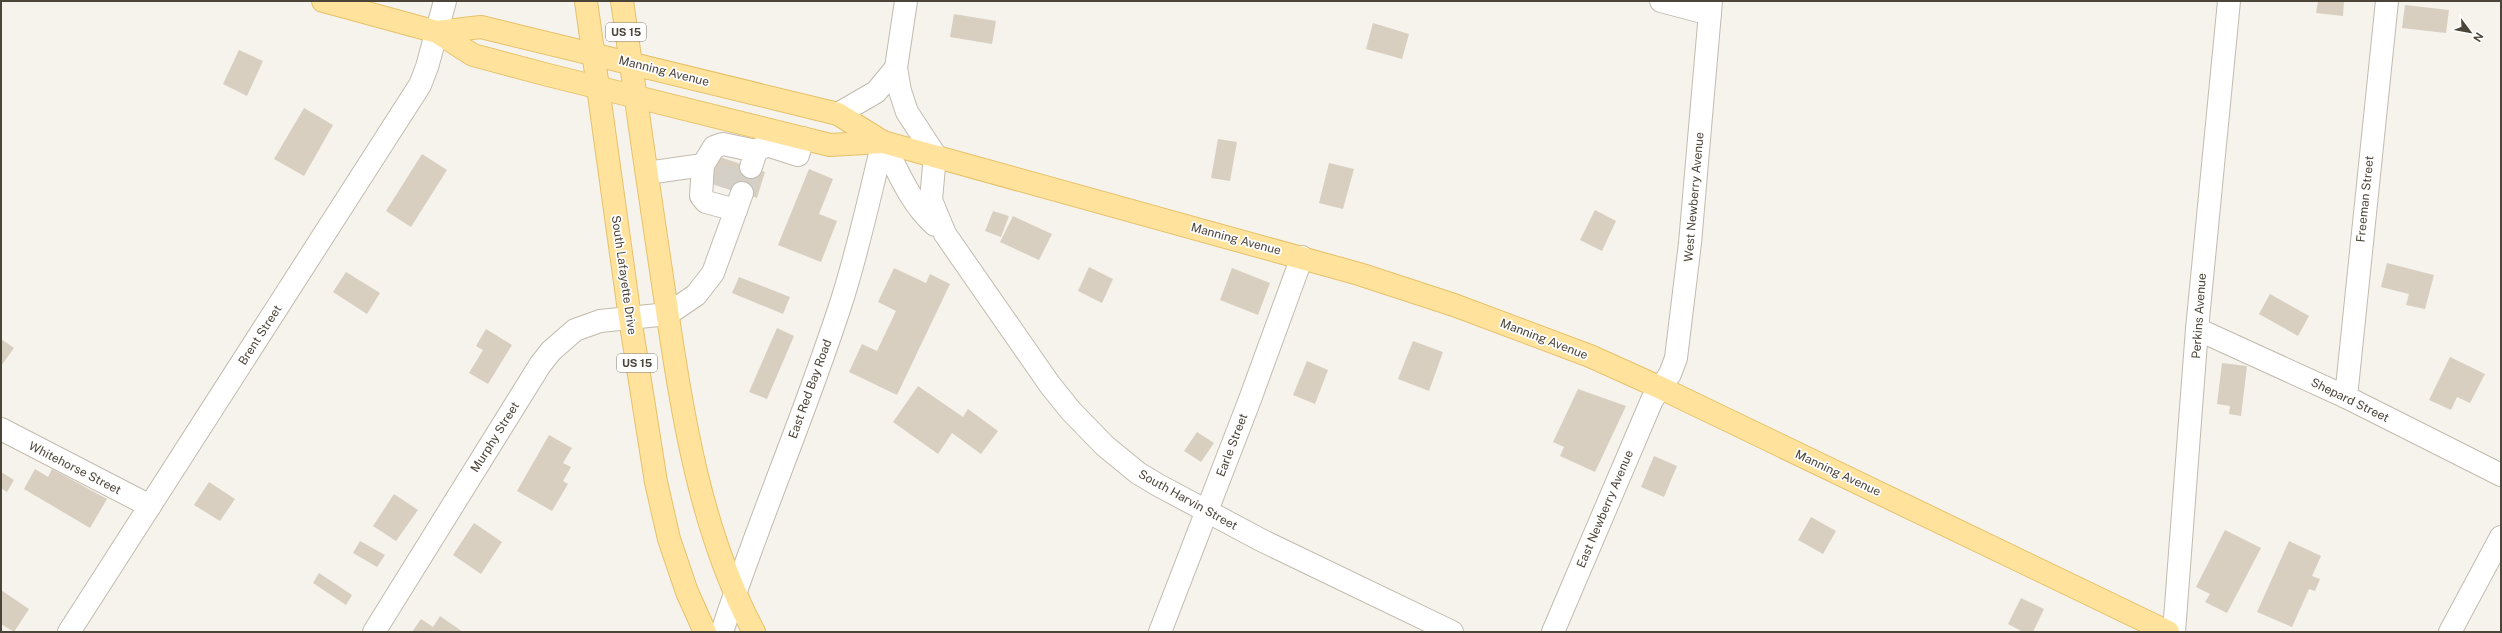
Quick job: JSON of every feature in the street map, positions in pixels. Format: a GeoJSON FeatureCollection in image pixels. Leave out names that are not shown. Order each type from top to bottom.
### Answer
{"type":"FeatureCollection","features":[{"type":"Feature","properties":{"kind":"main road","name":"Manning Avenue"},"geometry":{"type":"LineString","coordinates":[[323,1],[437,32],[473,55],[830,145],[883,142],[935,155],[1302,257],[1454,305],[1590,356],[1661,388],[2168,632]]}},
{"type":"Feature","properties":{"kind":"main road","name":"US 15"},"geometry":{"type":"LineString","coordinates":[[586,1],[593,54]]}},
{"type":"Feature","properties":{"kind":"main road","name":"US 15"},"geometry":{"type":"LineString","coordinates":[[622,1],[668,314],[700,488],[721,561],[734,593],[754,632]]}},
{"type":"Feature","properties":{"kind":"main road","name":"Manning Avenue"},"geometry":{"type":"LineString","coordinates":[[437,32],[481,27],[631,62],[838,114],[883,142]]}},
{"type":"Feature","properties":{"kind":"main road","name":"South Lafayette Drive"},"geometry":{"type":"LineString","coordinates":[[593,54],[630,318],[656,482],[670,539],[687,592],[706,632]]}},
{"type":"Feature","properties":{"kind":"street","name":"Brent Street"},"geometry":{"type":"LineString","coordinates":[[69,632],[420,85],[427,67],[445,1]]}},
{"type":"Feature","properties":{"kind":"street"},"geometry":{"type":"LineString","coordinates":[[906,1],[896,68],[900,91],[907,112],[935,155]]}},
{"type":"Feature","properties":{"kind":"street"},"geometry":{"type":"LineString","coordinates":[[1661,1],[1711,7]]}},
{"type":"Feature","properties":{"kind":"street","name":"Perkins Avenue"},"geometry":{"type":"LineString","coordinates":[[2174,632],[2197,329],[2229,1]]}},
{"type":"Feature","properties":{"kind":"street","name":"Freeman Street"},"geometry":{"type":"LineString","coordinates":[[2346,397],[2387,1]]}},
{"type":"Feature","properties":{"kind":"street","name":"West Newberry Avenue"},"geometry":{"type":"LineString","coordinates":[[1661,388],[1670,374],[1678,348],[1690,243],[1711,7]]}},
{"type":"Feature","properties":{"kind":"street"},"geometry":{"type":"LineString","coordinates":[[838,114],[876,92],[896,68]]}},
{"type":"Feature","properties":{"kind":"street"},"geometry":{"type":"LineString","coordinates":[[730,119],[740,154]]}},
{"type":"Feature","properties":{"kind":"street"},"geometry":{"type":"LineString","coordinates":[[668,314],[696,295],[713,273],[730,199],[706,202],[701,196],[703,165],[714,147],[740,154],[767,145],[798,155],[803,138]]}},
{"type":"Feature","properties":{"kind":"street","name":"South Harvin Street"},"geometry":{"type":"LineString","coordinates":[[883,142],[926,218],[945,234]]}},
{"type":"Feature","properties":{"kind":"street","name":"East Red Bay Road"},"geometry":{"type":"LineString","coordinates":[[722,632],[734,593],[804,409],[843,297],[883,142]]}},
{"type":"Feature","properties":{"kind":"street","name":"South Harvin Street"},"geometry":{"type":"LineString","coordinates":[[935,155],[931,200],[945,234],[1050,384],[1071,411],[1105,446],[1138,473],[1207,512],[1452,632]]}},
{"type":"Feature","properties":{"kind":"street"},"geometry":{"type":"LineString","coordinates":[[647,173],[703,165]]}},
{"type":"Feature","properties":{"kind":"street","name":"Earle Street"},"geometry":{"type":"LineString","coordinates":[[1160,632],[1207,512],[1302,257]]}},
{"type":"Feature","properties":{"kind":"street","name":"Murphy Street"},"geometry":{"type":"LineString","coordinates":[[374,632],[540,365],[551,351],[575,330],[588,325],[630,318],[668,314]]}},
{"type":"Feature","properties":{"kind":"street","name":"Shepard Street"},"geometry":{"type":"LineString","coordinates":[[2197,329],[2346,397],[2501,475]]}},
{"type":"Feature","properties":{"kind":"street","name":"East Newberry Avenue"},"geometry":{"type":"LineString","coordinates":[[1553,632],[1652,400],[1661,388]]}},
{"type":"Feature","properties":{"kind":"street","name":"Whitehorse Street"},"geometry":{"type":"LineString","coordinates":[[1,429],[150,506]]}},
{"type":"Feature","properties":{"kind":"street"},"geometry":{"type":"LineString","coordinates":[[2450,632],[2501,538]]}},
{"type":"Feature","properties":{"kind":"building"},"geometry":{"type":"Polygon","coordinates":[[[2318,1],[2344,1],[2343,16],[2316,13],[2318,1]]]}},
{"type":"Feature","properties":{"kind":"building"},"geometry":{"type":"Polygon","coordinates":[[[2405,5],[2449,10],[2446,33],[2402,28],[2405,5]]]}},
{"type":"Feature","properties":{"kind":"building"},"geometry":{"type":"Polygon","coordinates":[[[954,14],[996,21],[992,44],[950,37],[954,14]]]}},
{"type":"Feature","properties":{"kind":"building"},"geometry":{"type":"Polygon","coordinates":[[[1373,23],[1409,34],[1402,59],[1366,49],[1373,23]]]}},
{"type":"Feature","properties":{"kind":"building"},"geometry":{"type":"Polygon","coordinates":[[[239,50],[263,61],[247,96],[223,84],[239,50]]]}},
{"type":"Feature","properties":{"kind":"building"},"geometry":{"type":"Polygon","coordinates":[[[304,108],[333,125],[304,176],[274,159],[304,108]]]}},
{"type":"Feature","properties":{"kind":"building"},"geometry":{"type":"Polygon","coordinates":[[[1218,139],[1237,142],[1230,181],[1211,178],[1218,139]]]}},
{"type":"Feature","properties":{"kind":"building"},"geometry":{"type":"Polygon","coordinates":[[[422,154],[447,170],[411,227],[386,211],[422,154]]]}},
{"type":"Feature","properties":{"kind":"building"},"geometry":{"type":"Polygon","coordinates":[[[714,155],[765,172],[757,198],[706,182],[714,155]]]}},
{"type":"Feature","properties":{"kind":"building"},"geometry":{"type":"Polygon","coordinates":[[[1329,163],[1354,169],[1343,209],[1319,203],[1329,163]]]}},
{"type":"Feature","properties":{"kind":"building"},"geometry":{"type":"Polygon","coordinates":[[[809,169],[833,179],[819,214],[837,221],[821,262],[778,245],[809,169]]]}},
{"type":"Feature","properties":{"kind":"building"},"geometry":{"type":"Polygon","coordinates":[[[1595,210],[1616,221],[1602,251],[1580,240],[1595,210]]]}},
{"type":"Feature","properties":{"kind":"building"},"geometry":{"type":"Polygon","coordinates":[[[993,211],[1009,216],[1001,237],[985,231],[993,211]]]}},
{"type":"Feature","properties":{"kind":"building"},"geometry":{"type":"Polygon","coordinates":[[[1013,216],[1052,234],[1039,260],[1000,242],[1013,216]]]}},
{"type":"Feature","properties":{"kind":"building"},"geometry":{"type":"Polygon","coordinates":[[[2387,263],[2434,275],[2425,309],[2406,305],[2409,294],[2381,287],[2387,263]]]}},
{"type":"Feature","properties":{"kind":"building"},"geometry":{"type":"Polygon","coordinates":[[[1089,267],[1113,279],[1102,303],[1078,291],[1089,267]]]}},
{"type":"Feature","properties":{"kind":"building"},"geometry":{"type":"Polygon","coordinates":[[[894,268],[926,283],[930,274],[950,284],[897,395],[849,372],[862,344],[877,351],[896,311],[878,302],[894,268]]]}},
{"type":"Feature","properties":{"kind":"building"},"geometry":{"type":"Polygon","coordinates":[[[1232,268],[1270,283],[1258,315],[1220,300],[1232,268]]]}},
{"type":"Feature","properties":{"kind":"building"},"geometry":{"type":"Polygon","coordinates":[[[346,272],[380,293],[367,314],[333,292],[346,272]]]}},
{"type":"Feature","properties":{"kind":"building"},"geometry":{"type":"Polygon","coordinates":[[[739,277],[790,297],[783,314],[732,293],[739,277]]]}},
{"type":"Feature","properties":{"kind":"building"},"geometry":{"type":"Polygon","coordinates":[[[2270,294],[2309,316],[2298,336],[2259,314],[2270,294]]]}},
{"type":"Feature","properties":{"kind":"building"},"geometry":{"type":"Polygon","coordinates":[[[777,328],[794,336],[767,399],[749,392],[777,328]]]}},
{"type":"Feature","properties":{"kind":"building"},"geometry":{"type":"Polygon","coordinates":[[[486,329],[512,345],[488,384],[469,373],[483,350],[476,346],[486,329]]]}},
{"type":"Feature","properties":{"kind":"building"},"geometry":{"type":"Polygon","coordinates":[[[1,339],[14,348],[1,366],[1,339]]]}},
{"type":"Feature","properties":{"kind":"building"},"geometry":{"type":"Polygon","coordinates":[[[1413,341],[1443,352],[1429,391],[1398,379],[1413,341]]]}},
{"type":"Feature","properties":{"kind":"building"},"geometry":{"type":"Polygon","coordinates":[[[2450,357],[2485,374],[2470,403],[2457,397],[2451,410],[2429,400],[2450,357]]]}},
{"type":"Feature","properties":{"kind":"building"},"geometry":{"type":"Polygon","coordinates":[[[1307,361],[1328,370],[1315,404],[1293,395],[1307,361]]]}},
{"type":"Feature","properties":{"kind":"building"},"geometry":{"type":"Polygon","coordinates":[[[2222,363],[2247,366],[2241,416],[2229,414],[2230,406],[2217,404],[2222,363]]]}},
{"type":"Feature","properties":{"kind":"building"},"geometry":{"type":"Polygon","coordinates":[[[918,386],[963,417],[968,409],[998,431],[981,454],[952,433],[938,454],[893,422],[918,386]]]}},
{"type":"Feature","properties":{"kind":"building"},"geometry":{"type":"Polygon","coordinates":[[[1578,389],[1626,406],[1595,472],[1560,456],[1564,447],[1553,442],[1578,389]]]}},
{"type":"Feature","properties":{"kind":"building"},"geometry":{"type":"Polygon","coordinates":[[[1197,432],[1214,443],[1201,462],[1184,451],[1197,432]]]}},
{"type":"Feature","properties":{"kind":"building"},"geometry":{"type":"Polygon","coordinates":[[[549,435],[572,448],[563,463],[571,467],[563,481],[568,484],[552,511],[517,491],[549,435]]]}},
{"type":"Feature","properties":{"kind":"building"},"geometry":{"type":"Polygon","coordinates":[[[1654,456],[1677,466],[1664,497],[1641,487],[1654,456]]]}},
{"type":"Feature","properties":{"kind":"building"},"geometry":{"type":"Polygon","coordinates":[[[35,469],[48,477],[52,469],[107,499],[90,528],[24,489],[35,469]]]}},
{"type":"Feature","properties":{"kind":"building"},"geometry":{"type":"Polygon","coordinates":[[[1,472],[14,480],[7,492],[1,488],[1,472]]]}},
{"type":"Feature","properties":{"kind":"building"},"geometry":{"type":"Polygon","coordinates":[[[209,482],[235,499],[220,521],[194,505],[209,482]]]}},
{"type":"Feature","properties":{"kind":"building"},"geometry":{"type":"Polygon","coordinates":[[[394,494],[418,510],[396,541],[373,526],[394,494]]]}},
{"type":"Feature","properties":{"kind":"building"},"geometry":{"type":"Polygon","coordinates":[[[1811,517],[1836,531],[1823,554],[1798,540],[1811,517]]]}},
{"type":"Feature","properties":{"kind":"building"},"geometry":{"type":"Polygon","coordinates":[[[474,523],[502,542],[481,574],[453,555],[474,523]]]}},
{"type":"Feature","properties":{"kind":"building"},"geometry":{"type":"Polygon","coordinates":[[[2225,530],[2261,548],[2227,613],[2205,602],[2210,594],[2196,587],[2225,530]]]}},
{"type":"Feature","properties":{"kind":"building"},"geometry":{"type":"Polygon","coordinates":[[[360,541],[385,555],[377,567],[353,553],[360,541]]]}},
{"type":"Feature","properties":{"kind":"building"},"geometry":{"type":"Polygon","coordinates":[[[2289,541],[2321,556],[2312,576],[2320,579],[2315,591],[2309,589],[2292,627],[2257,612],[2289,541]]]}},
{"type":"Feature","properties":{"kind":"building"},"geometry":{"type":"Polygon","coordinates":[[[319,573],[352,595],[346,605],[313,583],[319,573]]]}},
{"type":"Feature","properties":{"kind":"building"},"geometry":{"type":"Polygon","coordinates":[[[1,590],[29,609],[14,632],[1,624],[1,590]]]}},
{"type":"Feature","properties":{"kind":"building"},"geometry":{"type":"Polygon","coordinates":[[[2021,598],[2044,609],[2033,632],[2023,632],[2008,624],[2021,598]]]}},
{"type":"Feature","properties":{"kind":"building"},"geometry":{"type":"Polygon","coordinates":[[[440,616],[463,632],[412,632],[421,619],[433,627],[440,616]]]}},
{"type":"Feature","properties":{"kind":"tunnel"},"geometry":{"type":"LineString","coordinates":[[724,188],[733,161]]}},
{"type":"Feature","properties":{"kind":"tunnel"},"geometry":{"type":"LineString","coordinates":[[742,193],[751,167]]}}]}
